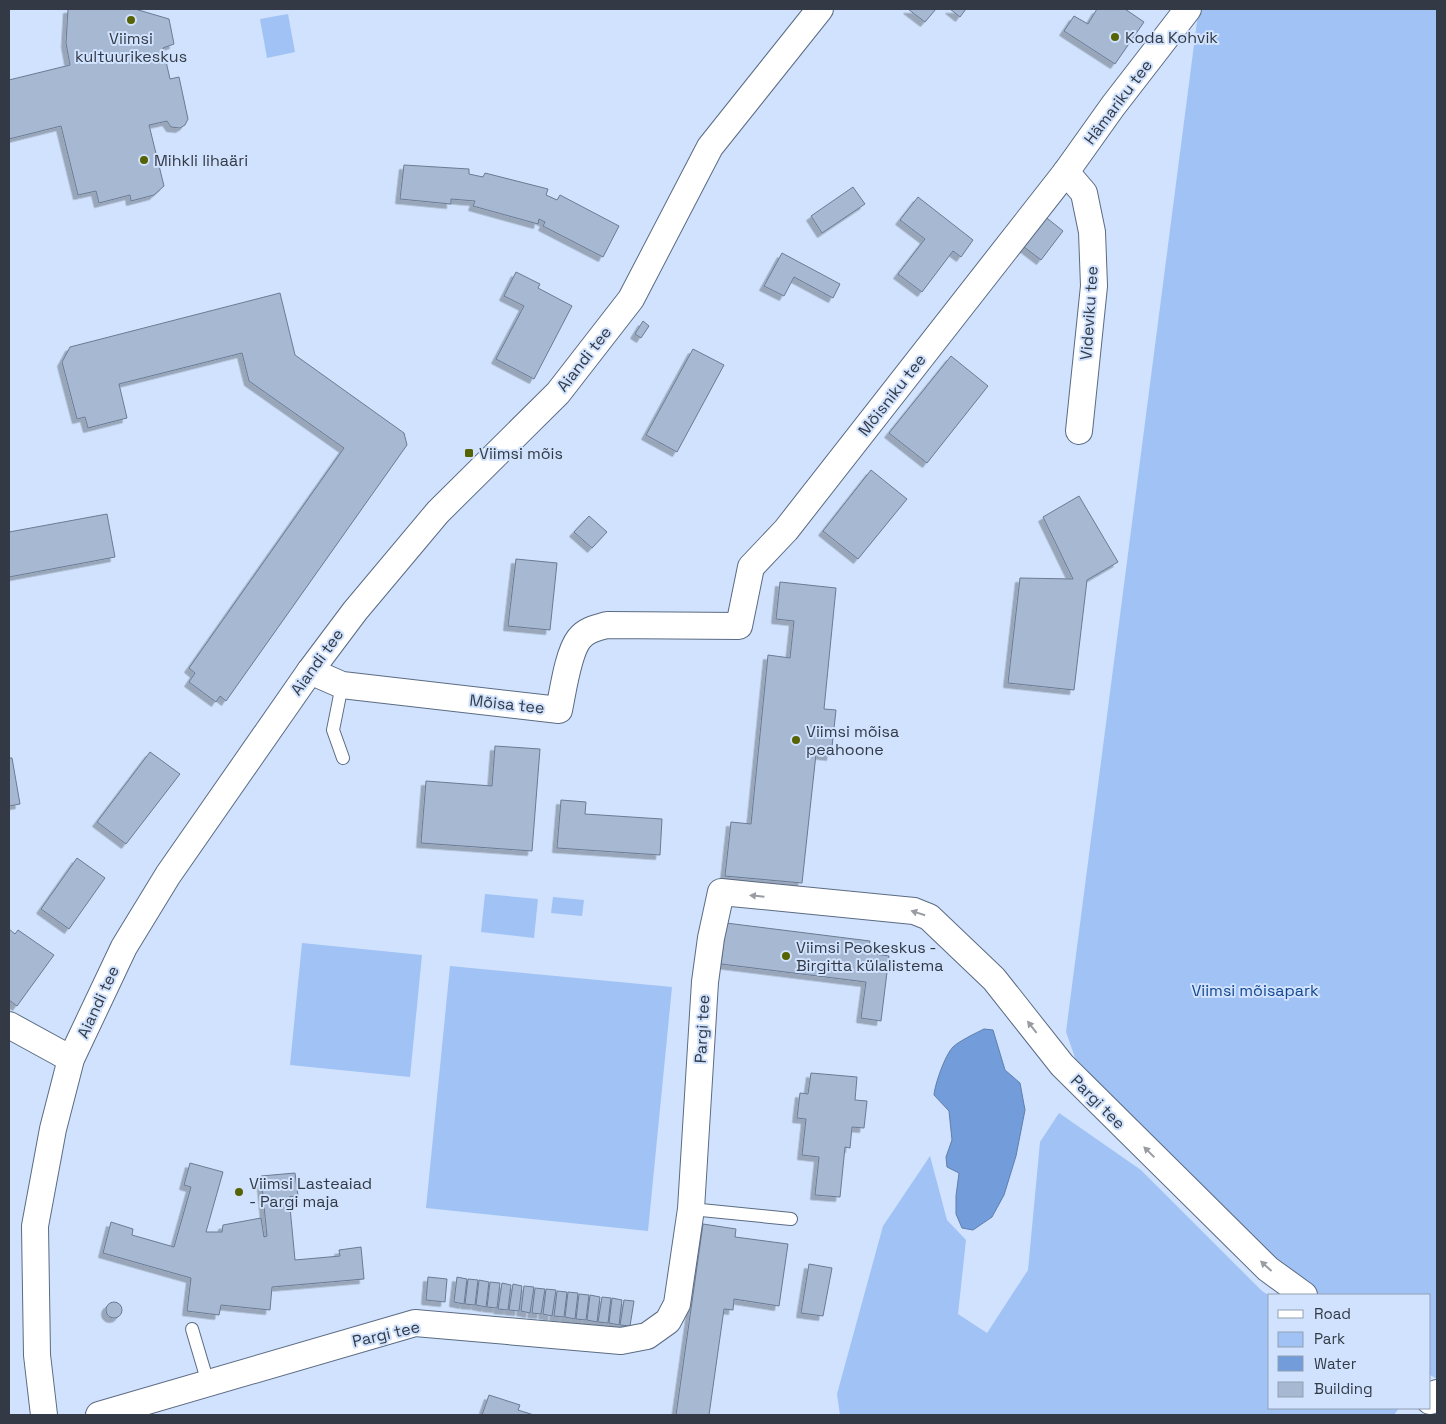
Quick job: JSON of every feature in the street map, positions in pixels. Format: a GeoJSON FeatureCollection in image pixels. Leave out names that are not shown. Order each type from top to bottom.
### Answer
{"type":"FeatureCollection","features":[{"type":"Feature","properties":{"kind":"street","name":"Aiandi tee"},"geometry":{"type":"LineString","coordinates":[[44,1415],[37,1354],[35,1226],[53,1129],[71,1059],[124,947],[168,874],[310,671],[355,611],[438,512],[558,393],[631,299],[710,147],[820,9]]}},
{"type":"Feature","properties":{"kind":"street","name":"Hämariku tee"},"geometry":{"type":"LineString","coordinates":[[1066,172],[1113,106],[1188,9]]}},
{"type":"Feature","properties":{"kind":"street","name":"Videviku tee"},"geometry":{"type":"LineString","coordinates":[[1066,172],[1084,193],[1092,232],[1094,286],[1079,431]]}},
{"type":"Feature","properties":{"kind":"street","name":"Mõisniku tee"},"geometry":{"type":"LineString","coordinates":[[739,626],[751,568],[786,530],[1066,172]]}},
{"type":"Feature","properties":{"kind":"street","name":"Mõisa tee"},"geometry":{"type":"LineString","coordinates":[[310,671],[342,685],[559,710],[574,646],[580,638],[591,630],[606,625],[739,626]]}},
{"type":"Feature","properties":{"kind":"street","name":"Pargi tee"},"geometry":{"type":"LineString","coordinates":[[99,1415],[153,1408],[208,1383],[415,1323],[620,1341],[647,1336],[668,1321],[677,1304],[691,1210],[705,982],[711,938],[721,892],[914,911],[930,917],[994,979],[1062,1066],[1268,1269],[1303,1294]]}},
{"type":"Feature","properties":{"kind":"street"},"geometry":{"type":"LineString","coordinates":[[9,1025],[71,1059]]}},
{"type":"Feature","properties":{"kind":"lane"},"geometry":{"type":"LineString","coordinates":[[342,685],[333,730],[343,758]]}},
{"type":"Feature","properties":{"kind":"lane"},"geometry":{"type":"LineString","coordinates":[[691,1210],[791,1219]]}},
{"type":"Feature","properties":{"kind":"lane"},"geometry":{"type":"LineString","coordinates":[[192,1329],[208,1383]]}},
{"type":"Feature","properties":{"kind":"green space","name":"Viimsi mõisapark"},"geometry":{"type":"Polygon","coordinates":[[[1201,9],[1437,9],[1437,1379],[1431,1376],[1431,1294],[1318,1294],[1247,1234],[1079,1069],[1066,1032],[1198,14],[1201,9]]]}},
{"type":"Feature","properties":{"kind":"green space"},"geometry":{"type":"Polygon","coordinates":[[[288,14],[295,52],[267,58],[260,19],[288,14]]]}},
{"type":"Feature","properties":{"kind":"green space"},"geometry":{"type":"Polygon","coordinates":[[[485,894],[538,899],[534,938],[481,932],[485,894]]]}},
{"type":"Feature","properties":{"kind":"green space"},"geometry":{"type":"Polygon","coordinates":[[[553,897],[584,900],[582,916],[551,913],[553,897]]]}},
{"type":"Feature","properties":{"kind":"green space"},"geometry":{"type":"Polygon","coordinates":[[[302,943],[422,955],[410,1077],[290,1065],[302,943]]]}},
{"type":"Feature","properties":{"kind":"green space"},"geometry":{"type":"Polygon","coordinates":[[[450,966],[672,987],[648,1231],[426,1208],[450,966]]]}},
{"type":"Feature","properties":{"kind":"green space"},"geometry":{"type":"Polygon","coordinates":[[[1059,1113],[1141,1170],[1262,1291],[1268,1295],[1268,1409],[1398,1409],[1394,1415],[840,1415],[837,1394],[883,1226],[930,1156],[947,1220],[966,1240],[958,1314],[987,1333],[1028,1270],[1040,1142],[1059,1113]]]}},
{"type":"Feature","properties":{"kind":"water"},"geometry":{"type":"Polygon","coordinates":[[[984,1029],[993,1030],[1005,1070],[1020,1083],[1025,1110],[1016,1156],[1004,1195],[992,1217],[973,1230],[962,1228],[956,1214],[959,1173],[947,1167],[946,1157],[952,1140],[949,1111],[934,1095],[941,1070],[953,1047],[984,1029]]]}},
{"type":"Feature","properties":{"kind":"building"},"geometry":{"type":"Polygon","coordinates":[[[68,9],[135,9],[169,19],[174,44],[163,48],[170,79],[179,77],[188,119],[185,125],[180,128],[171,127],[167,121],[149,125],[164,186],[154,195],[131,201],[130,195],[99,203],[96,191],[78,195],[61,126],[9,139],[9,80],[70,65],[66,43],[68,9]]]}},
{"type":"Feature","properties":{"kind":"building"},"geometry":{"type":"Polygon","coordinates":[[[908,9],[936,9],[925,22],[908,9]]]}},
{"type":"Feature","properties":{"kind":"building"},"geometry":{"type":"Polygon","coordinates":[[[950,9],[966,9],[960,17],[950,9]]]}},
{"type":"Feature","properties":{"kind":"building"},"geometry":{"type":"Polygon","coordinates":[[[1097,9],[1125,9],[1144,22],[1115,64],[1064,31],[1074,16],[1088,24],[1097,9]]]}},
{"type":"Feature","properties":{"kind":"building"},"geometry":{"type":"Polygon","coordinates":[[[404,165],[469,169],[469,174],[483,177],[485,173],[548,189],[546,195],[557,200],[560,195],[619,226],[603,257],[543,226],[545,222],[539,219],[538,224],[473,206],[475,201],[451,199],[451,204],[400,199],[404,165]]]}},
{"type":"Feature","properties":{"kind":"building"},"geometry":{"type":"Polygon","coordinates":[[[853,187],[865,204],[822,233],[811,216],[853,187]]]}},
{"type":"Feature","properties":{"kind":"building"},"geometry":{"type":"Polygon","coordinates":[[[918,197],[973,240],[961,257],[953,251],[922,292],[898,274],[925,239],[900,220],[918,197]]]}},
{"type":"Feature","properties":{"kind":"building"},"geometry":{"type":"Polygon","coordinates":[[[1043,215],[1063,231],[1041,260],[1020,244],[1043,215]]]}},
{"type":"Feature","properties":{"kind":"building"},"geometry":{"type":"Polygon","coordinates":[[[782,253],[840,284],[833,298],[794,277],[784,296],[764,286],[782,253]]]}},
{"type":"Feature","properties":{"kind":"building"},"geometry":{"type":"Polygon","coordinates":[[[516,272],[540,284],[538,288],[572,306],[534,379],[496,359],[524,306],[504,296],[516,272]]]}},
{"type":"Feature","properties":{"kind":"building"},"geometry":{"type":"Polygon","coordinates":[[[280,293],[295,355],[404,433],[407,445],[226,701],[220,696],[216,702],[189,682],[195,673],[189,668],[344,448],[249,381],[242,353],[119,384],[127,418],[88,428],[85,417],[77,419],[62,362],[70,347],[280,293]]]}},
{"type":"Feature","properties":{"kind":"building"},"geometry":{"type":"Polygon","coordinates":[[[643,321],[649,326],[641,338],[635,334],[643,321]]]}},
{"type":"Feature","properties":{"kind":"building"},"geometry":{"type":"Polygon","coordinates":[[[693,349],[724,365],[677,452],[646,435],[693,349]]]}},
{"type":"Feature","properties":{"kind":"building"},"geometry":{"type":"Polygon","coordinates":[[[951,356],[988,386],[927,463],[889,433],[951,356]]]}},
{"type":"Feature","properties":{"kind":"building"},"geometry":{"type":"Polygon","coordinates":[[[871,470],[907,499],[858,559],[823,531],[871,470]]]}},
{"type":"Feature","properties":{"kind":"building"},"geometry":{"type":"Polygon","coordinates":[[[1079,496],[1118,562],[1087,580],[1074,690],[1008,683],[1020,578],[1073,579],[1043,517],[1079,496]]]}},
{"type":"Feature","properties":{"kind":"building"},"geometry":{"type":"Polygon","coordinates":[[[107,514],[115,557],[9,577],[9,532],[107,514]]]}},
{"type":"Feature","properties":{"kind":"building"},"geometry":{"type":"Polygon","coordinates":[[[589,516],[607,532],[592,548],[574,532],[589,516]]]}},
{"type":"Feature","properties":{"kind":"building"},"geometry":{"type":"Polygon","coordinates":[[[516,559],[557,563],[550,630],[508,626],[516,559]]]}},
{"type":"Feature","properties":{"kind":"building","name":"Viimsi mõisa peahoone"},"geometry":{"type":"Polygon","coordinates":[[[780,582],[836,588],[824,709],[836,710],[831,756],[816,754],[802,883],[725,876],[731,822],[751,824],[768,655],[790,658],[794,621],[776,619],[780,582]]]}},
{"type":"Feature","properties":{"kind":"building"},"geometry":{"type":"Polygon","coordinates":[[[495,746],[540,749],[532,851],[421,843],[426,781],[492,786],[495,746]]]}},
{"type":"Feature","properties":{"kind":"building"},"geometry":{"type":"Polygon","coordinates":[[[150,752],[180,774],[126,844],[97,822],[150,752]]]}},
{"type":"Feature","properties":{"kind":"building"},"geometry":{"type":"Polygon","coordinates":[[[9,758],[12,758],[20,804],[9,806],[9,758]]]}},
{"type":"Feature","properties":{"kind":"building"},"geometry":{"type":"Polygon","coordinates":[[[561,800],[586,802],[585,814],[662,819],[660,855],[557,848],[561,800]]]}},
{"type":"Feature","properties":{"kind":"building"},"geometry":{"type":"Polygon","coordinates":[[[77,858],[105,878],[69,929],[41,909],[77,858]]]}},
{"type":"Feature","properties":{"kind":"building"},"geometry":{"type":"Polygon","coordinates":[[[726,923],[870,941],[868,953],[889,956],[881,1021],[861,1018],[866,982],[721,964],[726,923]]]}},
{"type":"Feature","properties":{"kind":"building"},"geometry":{"type":"Polygon","coordinates":[[[9,929],[15,934],[18,930],[54,955],[17,1006],[9,1000],[9,929]]]}},
{"type":"Feature","properties":{"kind":"building"},"geometry":{"type":"Polygon","coordinates":[[[811,1073],[857,1077],[855,1100],[867,1101],[864,1128],[852,1127],[850,1148],[845,1147],[840,1197],[815,1195],[819,1157],[802,1155],[806,1119],[797,1118],[800,1093],[808,1094],[811,1073]]]}},
{"type":"Feature","properties":{"kind":"building"},"geometry":{"type":"Polygon","coordinates":[[[190,1163],[223,1172],[206,1232],[222,1232],[223,1225],[261,1218],[264,1237],[267,1236],[261,1176],[295,1173],[298,1196],[289,1197],[295,1260],[340,1256],[339,1250],[361,1247],[364,1279],[272,1287],[270,1310],[221,1305],[219,1315],[187,1311],[191,1278],[103,1253],[111,1222],[133,1229],[132,1235],[174,1247],[191,1187],[184,1185],[190,1163]]]}},
{"type":"Feature","properties":{"kind":"building"},"geometry":{"type":"Polygon","coordinates":[[[703,1224],[736,1229],[735,1237],[788,1244],[779,1306],[734,1299],[733,1310],[724,1309],[709,1415],[676,1415],[703,1224]]]}},
{"type":"Feature","properties":{"kind":"building"},"geometry":{"type":"Polygon","coordinates":[[[809,1264],[832,1268],[823,1316],[801,1313],[809,1264]]]}},
{"type":"Feature","properties":{"kind":"building"},"geometry":{"type":"Polygon","coordinates":[[[428,1277],[447,1279],[445,1302],[426,1300],[428,1277]]]}},
{"type":"Feature","properties":{"kind":"building"},"geometry":{"type":"Polygon","coordinates":[[[457,1277],[467,1279],[464,1304],[454,1302],[457,1277]]]}},
{"type":"Feature","properties":{"kind":"building"},"geometry":{"type":"Polygon","coordinates":[[[468,1279],[478,1280],[475,1305],[465,1304],[468,1279]]]}},
{"type":"Feature","properties":{"kind":"building"},"geometry":{"type":"Polygon","coordinates":[[[479,1280],[489,1282],[486,1307],[476,1305],[479,1280]]]}},
{"type":"Feature","properties":{"kind":"building"},"geometry":{"type":"Polygon","coordinates":[[[490,1282],[500,1283],[497,1308],[487,1307],[490,1282]]]}},
{"type":"Feature","properties":{"kind":"building"},"geometry":{"type":"Polygon","coordinates":[[[502,1283],[511,1285],[508,1310],[498,1309],[502,1283]]]}},
{"type":"Feature","properties":{"kind":"building"},"geometry":{"type":"Polygon","coordinates":[[[513,1284],[522,1286],[519,1311],[509,1310],[513,1284]]]}},
{"type":"Feature","properties":{"kind":"building"},"geometry":{"type":"Polygon","coordinates":[[[524,1286],[534,1287],[530,1313],[521,1311],[524,1286]]]}},
{"type":"Feature","properties":{"kind":"building"},"geometry":{"type":"Polygon","coordinates":[[[535,1288],[545,1289],[541,1314],[532,1313],[535,1288]]]}},
{"type":"Feature","properties":{"kind":"building"},"geometry":{"type":"Polygon","coordinates":[[[546,1289],[556,1290],[552,1316],[543,1314],[546,1289]]]}},
{"type":"Feature","properties":{"kind":"building"},"geometry":{"type":"Polygon","coordinates":[[[557,1291],[567,1292],[564,1317],[554,1316],[557,1291]]]}},
{"type":"Feature","properties":{"kind":"building"},"geometry":{"type":"Polygon","coordinates":[[[568,1292],[578,1293],[575,1319],[565,1317],[568,1292]]]}},
{"type":"Feature","properties":{"kind":"building"},"geometry":{"type":"Polygon","coordinates":[[[579,1294],[589,1295],[586,1320],[576,1319],[579,1294]]]}},
{"type":"Feature","properties":{"kind":"building"},"geometry":{"type":"Polygon","coordinates":[[[590,1295],[600,1297],[597,1322],[587,1320],[590,1295]]]}},
{"type":"Feature","properties":{"kind":"building"},"geometry":{"type":"Polygon","coordinates":[[[602,1297],[611,1298],[608,1323],[598,1322],[602,1297]]]}},
{"type":"Feature","properties":{"kind":"building"},"geometry":{"type":"Polygon","coordinates":[[[612,1298],[622,1300],[619,1325],[609,1323],[612,1298]]]}},
{"type":"Feature","properties":{"kind":"building"},"geometry":{"type":"Polygon","coordinates":[[[624,1300],[634,1301],[630,1326],[620,1325],[624,1300]]]}},
{"type":"Feature","properties":{"kind":"building"},"geometry":{"type":"Polygon","coordinates":[[[111,1302],[117,1302],[122,1307],[120,1316],[111,1318],[106,1313],[106,1307],[111,1302]]]}},
{"type":"Feature","properties":{"kind":"building"},"geometry":{"type":"Polygon","coordinates":[[[489,1395],[520,1405],[518,1410],[534,1415],[482,1415],[489,1395]]]}},
{"type":"Feature","properties":{"kind":"place","name":"Viimsi kultuurikeskus"},"geometry":{"type":"Point","coordinates":[131,20]}},
{"type":"Feature","properties":{"kind":"place","name":"Koda Kohvik"},"geometry":{"type":"Point","coordinates":[1115,37]}},
{"type":"Feature","properties":{"kind":"place","name":"Mihkli lihaäri"},"geometry":{"type":"Point","coordinates":[144,160]}},
{"type":"Feature","properties":{"kind":"place","name":"Viimsi mõis"},"geometry":{"type":"Point","coordinates":[469,453]}},
{"type":"Feature","properties":{"kind":"place","name":"Viimsi mõisa peahoone"},"geometry":{"type":"Point","coordinates":[796,740]}},
{"type":"Feature","properties":{"kind":"place","name":"Viimsi Peokeskus - Birgitta külalistema"},"geometry":{"type":"Point","coordinates":[786,956]}},
{"type":"Feature","properties":{"kind":"place","name":"Viimsi Lasteaiad - Pargi maja"},"geometry":{"type":"Point","coordinates":[239,1192]}}]}
